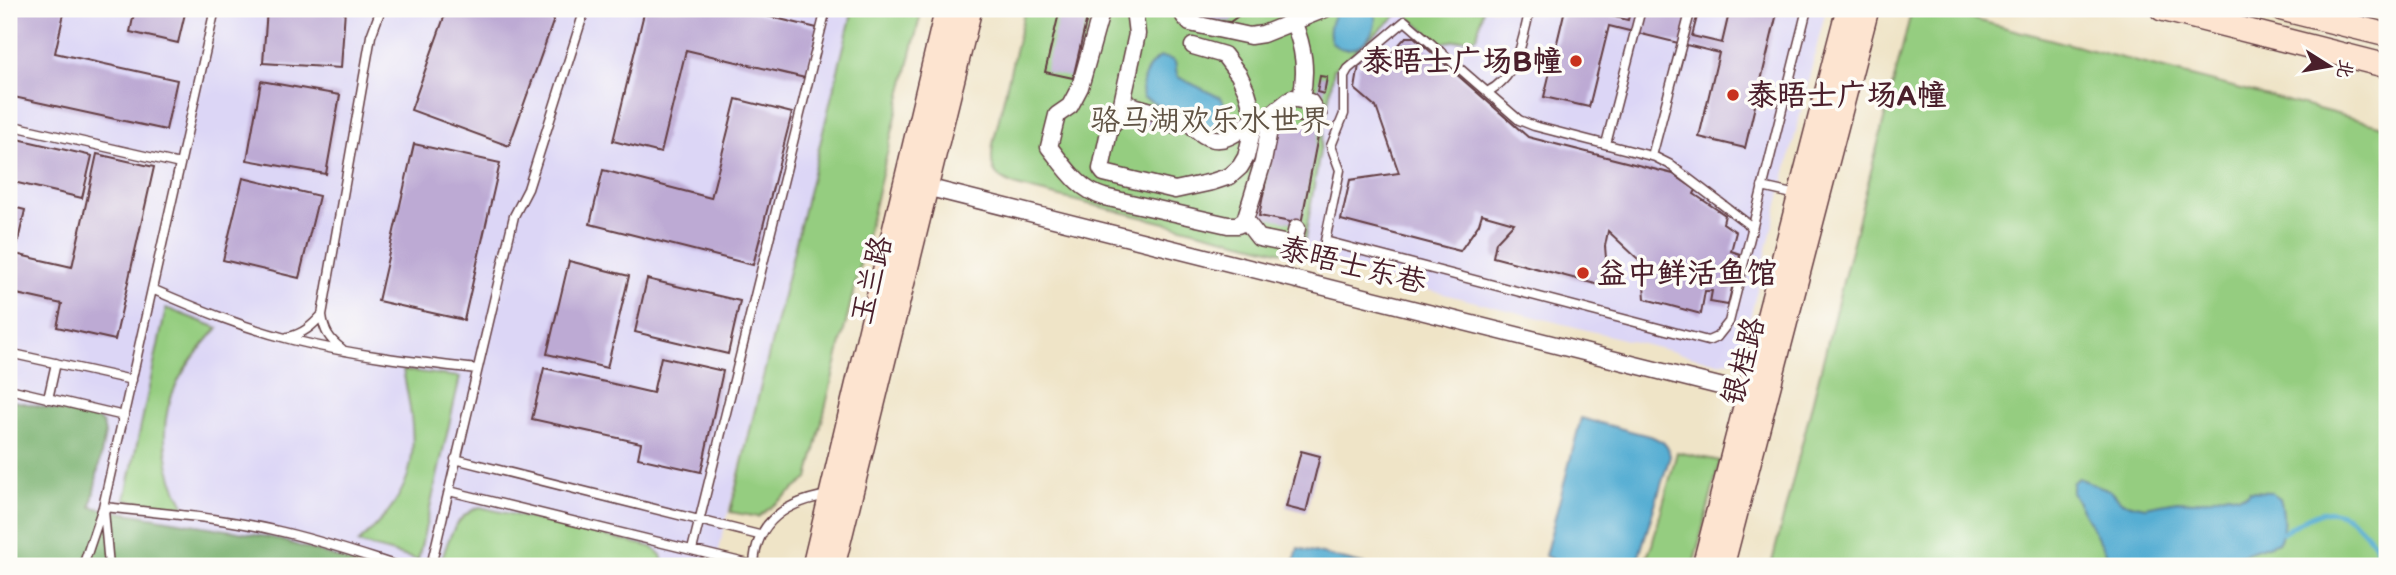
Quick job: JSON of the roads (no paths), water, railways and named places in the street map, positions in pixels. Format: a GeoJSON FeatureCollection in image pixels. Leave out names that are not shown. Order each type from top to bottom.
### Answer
{"type":"FeatureCollection","features":[{"type":"Feature","properties":{"kind":"street","name":"玉兰路"},"geometry":{"type":"LineString","coordinates":[[833,566],[841,493],[947,9]]}},
{"type":"Feature","properties":{"kind":"street","name":"玉兰路"},"geometry":{"type":"LineString","coordinates":[[814,566],[841,493],[926,187],[970,9]]}},
{"type":"Feature","properties":{"kind":"street"},"geometry":{"type":"LineString","coordinates":[[1102,9],[1080,87],[1070,106],[1057,115],[1049,147],[1077,183],[1094,194],[1228,225],[1238,225],[1245,220],[1264,162],[1272,114],[1292,98],[1310,102],[1318,115]]}},
{"type":"Feature","properties":{"kind":"street"},"geometry":{"type":"LineString","coordinates":[[1134,9],[1137,34],[1119,117],[1110,127],[1101,169],[1104,173],[1175,190],[1230,176],[1240,167],[1246,157],[1255,119],[1247,92],[1224,55],[1193,46]]}},
{"type":"Feature","properties":{"kind":"street"},"geometry":{"type":"LineString","coordinates":[[1182,9],[1190,23],[1250,36],[1263,34],[1325,9]]}},
{"type":"Feature","properties":{"kind":"street","name":"银桂路"},"geometry":{"type":"LineString","coordinates":[[1722,566],[1800,196],[1848,9]]}},
{"type":"Feature","properties":{"kind":"street","name":"银桂路"},"geometry":{"type":"LineString","coordinates":[[1704,566],[1757,396],[1867,9]]}},
{"type":"Feature","properties":{"kind":"street"},"geometry":{"type":"LineString","coordinates":[[2162,9],[2387,66]]}},
{"type":"Feature","properties":{"kind":"street"},"geometry":{"type":"LineString","coordinates":[[2282,9],[2387,34]]}},
{"type":"Feature","properties":{"kind":"street"},"geometry":{"type":"LineString","coordinates":[[1293,21],[1304,53],[1305,83],[1301,99]]}},
{"type":"Feature","properties":{"kind":"street"},"geometry":{"type":"LineString","coordinates":[[1122,103],[1185,118],[1196,131],[1207,138],[1218,140],[1232,137],[1255,119]]}},
{"type":"Feature","properties":{"kind":"street","name":"泰晤士东巷"},"geometry":{"type":"LineString","coordinates":[[926,187],[1757,396]]}},
{"type":"Feature","properties":{"kind":"street"},"geometry":{"type":"LineString","coordinates":[[1245,220],[1259,238],[1293,245],[1297,228]]}},
{"type":"Feature","properties":{"kind":"lane"},"geometry":{"type":"LineString","coordinates":[[83,566],[103,507],[215,9]]}},
{"type":"Feature","properties":{"kind":"lane"},"geometry":{"type":"LineString","coordinates":[[344,351],[331,341],[324,330],[322,314],[371,36],[381,9]]}},
{"type":"Feature","properties":{"kind":"lane"},"geometry":{"type":"LineString","coordinates":[[431,566],[514,216],[527,189],[585,9]]}},
{"type":"Feature","properties":{"kind":"lane"},"geometry":{"type":"LineString","coordinates":[[692,550],[826,9]]}},
{"type":"Feature","properties":{"kind":"lane"},"geometry":{"type":"LineString","coordinates":[[1487,92],[1503,81],[1516,61],[1530,9]]}},
{"type":"Feature","properties":{"kind":"lane"},"geometry":{"type":"LineString","coordinates":[[1606,144],[1641,9]]}},
{"type":"Feature","properties":{"kind":"lane"},"geometry":{"type":"LineString","coordinates":[[1652,156],[1691,9]]}},
{"type":"Feature","properties":{"kind":"lane"},"geometry":{"type":"LineString","coordinates":[[1752,227],[1669,164],[1652,156],[1519,120],[1405,21],[1348,69],[1344,76],[1344,114],[1331,146],[1340,170],[1325,241],[1708,341],[1717,337],[1729,322],[1807,9]]}},
{"type":"Feature","properties":{"kind":"lane"},"geometry":{"type":"LineString","coordinates":[[9,125],[180,164]]}},
{"type":"Feature","properties":{"kind":"lane"},"geometry":{"type":"LineString","coordinates":[[1762,187],[1800,196]]}},
{"type":"Feature","properties":{"kind":"lane"},"geometry":{"type":"LineString","coordinates":[[152,289],[208,313],[285,338],[344,351],[477,369]]}},
{"type":"Feature","properties":{"kind":"lane"},"geometry":{"type":"LineString","coordinates":[[285,338],[305,331],[322,314]]}},
{"type":"Feature","properties":{"kind":"lane"},"geometry":{"type":"LineString","coordinates":[[9,353],[132,380]]}},
{"type":"Feature","properties":{"kind":"lane"},"geometry":{"type":"LineString","coordinates":[[48,399],[56,363]]}},
{"type":"Feature","properties":{"kind":"lane"},"geometry":{"type":"LineString","coordinates":[[9,390],[124,416]]}},
{"type":"Feature","properties":{"kind":"lane"},"geometry":{"type":"LineString","coordinates":[[455,459],[759,535]]}},
{"type":"Feature","properties":{"kind":"lane"},"geometry":{"type":"LineString","coordinates":[[449,491],[753,565],[759,535],[780,512],[803,499],[841,493]]}},
{"type":"Feature","properties":{"kind":"lane"},"geometry":{"type":"LineString","coordinates":[[103,507],[109,566]]}},
{"type":"Feature","properties":{"kind":"lane"},"geometry":{"type":"LineString","coordinates":[[103,507],[203,517],[273,529],[398,566]]}},
{"type":"Feature","properties":{"kind":"water"},"geometry":{"type":"Polygon","coordinates":[[[1339,9],[1373,9],[1373,29],[1361,45],[1348,49],[1334,45],[1330,27],[1339,9]]]}},
{"type":"Feature","properties":{"kind":"water"},"geometry":{"type":"Polygon","coordinates":[[[1161,57],[1176,63],[1178,77],[1221,98],[1226,114],[1218,129],[1211,131],[1199,124],[1189,111],[1168,110],[1144,98],[1142,87],[1145,74],[1161,57]]]}},
{"type":"Feature","properties":{"kind":"water"},"geometry":{"type":"Polygon","coordinates":[[[1581,418],[1653,437],[1668,448],[1670,456],[1636,566],[1559,566],[1556,561],[1545,556],[1581,418]]]}},
{"type":"Feature","properties":{"kind":"water"},"geometry":{"type":"Polygon","coordinates":[[[2078,478],[2110,490],[2122,502],[2145,507],[2177,501],[2194,502],[2228,494],[2238,496],[2249,491],[2271,492],[2280,498],[2283,531],[2279,542],[2226,560],[2217,566],[2114,566],[2072,492],[2072,483],[2078,478]]]}},
{"type":"Feature","properties":{"kind":"water"},"geometry":{"type":"Polygon","coordinates":[[[1298,548],[1370,566],[1293,566],[1298,548]]]}},
{"type":"Feature","properties":{"kind":"waterway"},"geometry":{"type":"LineString","coordinates":[[2283,533],[2320,513],[2341,514],[2361,528],[2387,566]]}},
{"type":"Feature","properties":{"kind":"place","name":"泰晤士广场B幢"},"geometry":{"type":"Point","coordinates":[1576,61]}},
{"type":"Feature","properties":{"kind":"place","name":"泰晤士广场A幢"},"geometry":{"type":"Point","coordinates":[1733,95]}},
{"type":"Feature","properties":{"kind":"place","name":"益中鲜活鱼馆"},"geometry":{"type":"Point","coordinates":[1583,273]}},
{"type":"Feature","properties":{"kind":"park label","name":"骆马湖欢乐水世界"},"geometry":{"type":"Point","coordinates":[1210,120]}}]}
